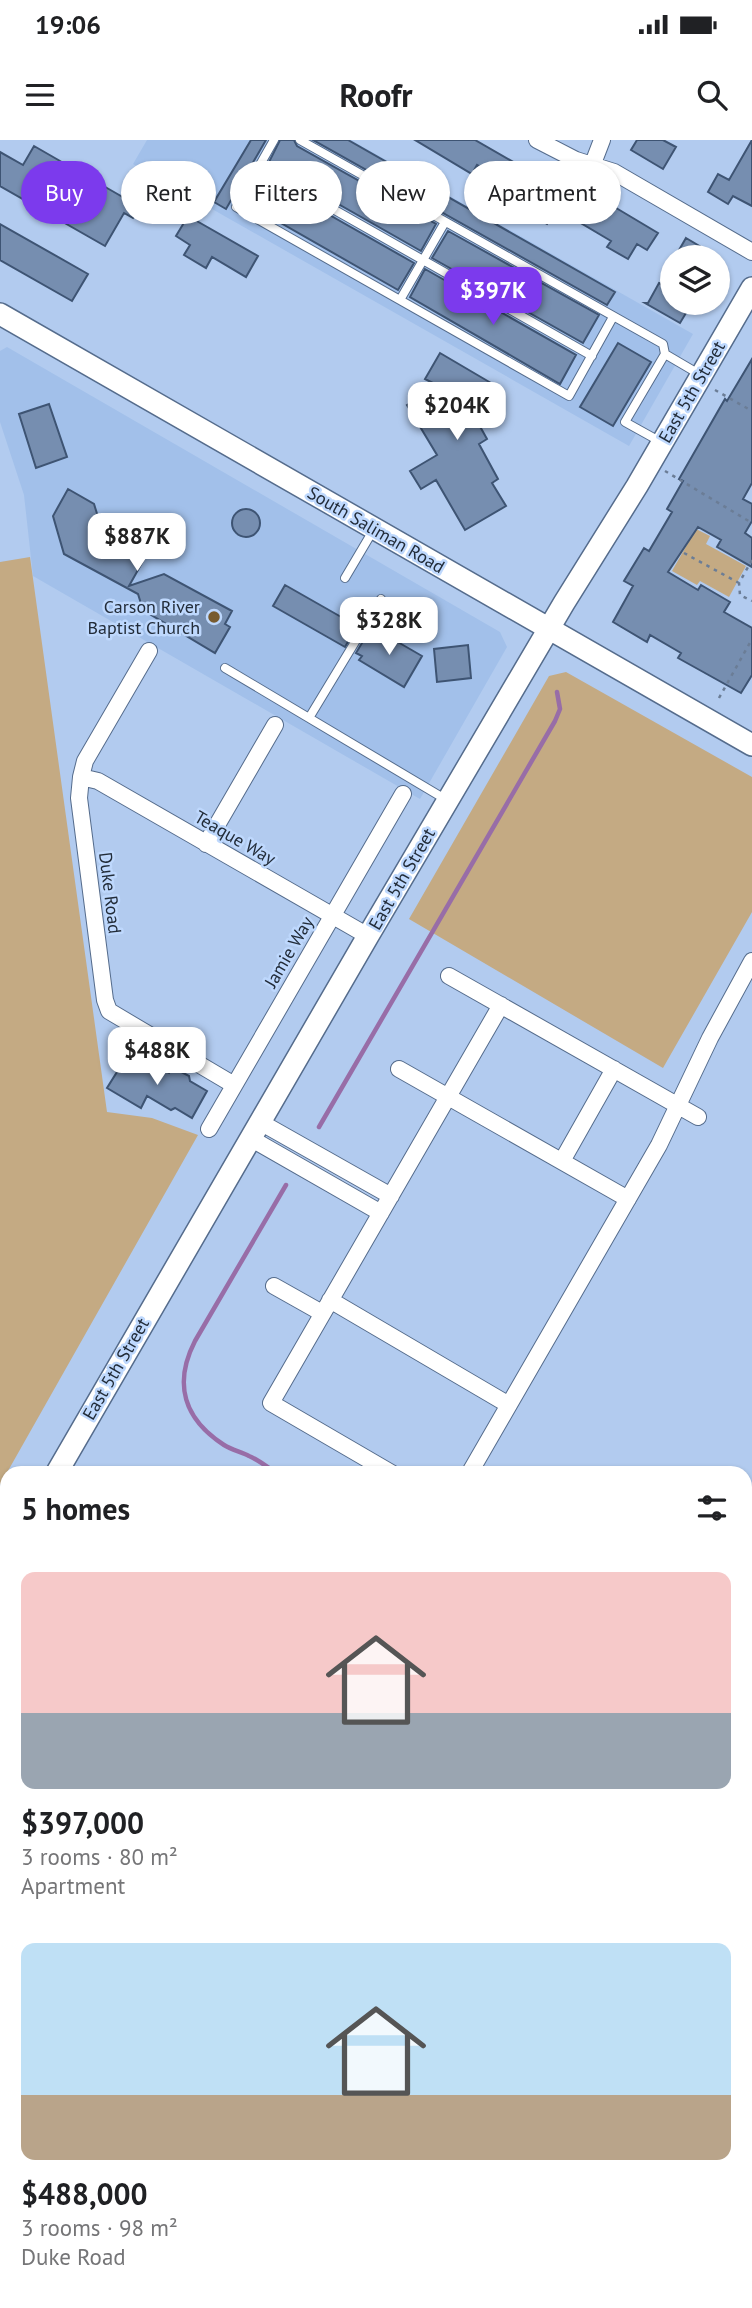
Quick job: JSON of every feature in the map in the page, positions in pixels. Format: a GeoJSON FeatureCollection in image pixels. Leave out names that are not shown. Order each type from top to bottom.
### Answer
{"type":"FeatureCollection","features":[{"type":"Feature","properties":{"kind":"main road","name":"East 5th Street"},"geometry":{"type":"LineString","coordinates":[[61,1466],[549,629],[662,443],[707,382],[752,288]]}},
{"type":"Feature","properties":{"kind":"main road","name":"South Saliman Road"},"geometry":{"type":"LineString","coordinates":[[0,314],[752,746]]}},
{"type":"Feature","properties":{"kind":"street"},"geometry":{"type":"LineString","coordinates":[[537,140],[580,161]]}},
{"type":"Feature","properties":{"kind":"street"},"geometry":{"type":"LineString","coordinates":[[594,161],[602,140]]}},
{"type":"Feature","properties":{"kind":"street"},"geometry":{"type":"LineString","coordinates":[[621,176],[752,252]]}},
{"type":"Feature","properties":{"kind":"street","name":"Duke Road"},"geometry":{"type":"LineString","coordinates":[[149,651],[85,761],[81,776],[79,798],[105,1000],[109,1011],[234,1085]]}},
{"type":"Feature","properties":{"kind":"street"},"geometry":{"type":"LineString","coordinates":[[206,844],[275,725]]}},
{"type":"Feature","properties":{"kind":"street","name":"Teaque Way"},"geometry":{"type":"LineString","coordinates":[[81,776],[98,781],[368,936]]}},
{"type":"Feature","properties":{"kind":"street","name":"Jamie Way"},"geometry":{"type":"LineString","coordinates":[[209,1129],[403,794]]}},
{"type":"Feature","properties":{"kind":"street"},"geometry":{"type":"LineString","coordinates":[[475,1466],[659,1146],[725,1010],[752,961]]}},
{"type":"Feature","properties":{"kind":"street"},"geometry":{"type":"LineString","coordinates":[[449,976],[698,1117]]}},
{"type":"Feature","properties":{"kind":"street"},"geometry":{"type":"LineString","coordinates":[[379,1466],[271,1403],[501,1005]]}},
{"type":"Feature","properties":{"kind":"street"},"geometry":{"type":"LineString","coordinates":[[400,1069],[628,1199]]}},
{"type":"Feature","properties":{"kind":"street"},"geometry":{"type":"LineString","coordinates":[[562,1161],[614,1069]]}},
{"type":"Feature","properties":{"kind":"street"},"geometry":{"type":"LineString","coordinates":[[255,1130],[351,1174],[391,1196]]}},
{"type":"Feature","properties":{"kind":"street"},"geometry":{"type":"LineString","coordinates":[[255,1130],[342,1191],[381,1213]]}},
{"type":"Feature","properties":{"kind":"street"},"geometry":{"type":"LineString","coordinates":[[274,1286],[326,1307],[509,1405]]}},
{"type":"Feature","properties":{"kind":"lane"},"geometry":{"type":"LineString","coordinates":[[262,161],[274,140]]}},
{"type":"Feature","properties":{"kind":"lane"},"geometry":{"type":"LineString","coordinates":[[300,140],[356,172]]}},
{"type":"Feature","properties":{"kind":"lane"},"geometry":{"type":"LineString","coordinates":[[342,215],[592,356]]}},
{"type":"Feature","properties":{"kind":"lane"},"geometry":{"type":"LineString","coordinates":[[266,224],[569,396],[613,317]]}},
{"type":"Feature","properties":{"kind":"lane"},"geometry":{"type":"LineString","coordinates":[[400,300],[444,224]]}},
{"type":"Feature","properties":{"kind":"lane"},"geometry":{"type":"LineString","coordinates":[[449,224],[663,344],[664,354],[625,422],[662,443]]}},
{"type":"Feature","properties":{"kind":"lane"},"geometry":{"type":"LineString","coordinates":[[664,354],[707,382]]}},
{"type":"Feature","properties":{"kind":"lane"},"geometry":{"type":"LineString","coordinates":[[345,578],[374,529]]}},
{"type":"Feature","properties":{"kind":"lane"},"geometry":{"type":"LineString","coordinates":[[309,718],[381,599]]}},
{"type":"Feature","properties":{"kind":"lane"},"geometry":{"type":"LineString","coordinates":[[225,668],[448,800]]}},
{"type":"Feature","properties":{"kind":"lane"},"geometry":{"type":"LineString","coordinates":[[342,1191],[351,1174]]}},
{"type":"Feature","properties":{"kind":"path"},"geometry":{"type":"LineString","coordinates":[[707,382],[752,411]]}},
{"type":"Feature","properties":{"kind":"path"},"geometry":{"type":"LineString","coordinates":[[665,471],[752,523]]}},
{"type":"Feature","properties":{"kind":"path"},"geometry":{"type":"LineString","coordinates":[[684,553],[738,583]]}},
{"type":"Feature","properties":{"kind":"path"},"geometry":{"type":"LineString","coordinates":[[752,560],[738,583],[740,594],[752,601]]}},
{"type":"Feature","properties":{"kind":"path"},"geometry":{"type":"LineString","coordinates":[[719,698],[752,639]]}},
{"type":"Feature","properties":{"kind":"shaded area"},"geometry":{"type":"Polygon","coordinates":[[[147,140],[351,140],[388,161],[356,161],[356,224],[450,224],[450,196],[464,204],[464,224],[499,224],[693,334],[629,446],[239,224],[342,224],[342,161],[230,161],[230,219],[216,211],[216,161],[135,161],[147,140]]]}},
{"type":"Feature","properties":{"kind":"shaded area"},"geometry":{"type":"Polygon","coordinates":[[[7,347],[500,632],[507,647],[420,799],[33,576],[24,495],[0,422],[0,351],[7,347]]]}},
{"type":"Feature","properties":{"kind":"shaded area"},"geometry":{"type":"Polygon","coordinates":[[[696,529],[710,536],[706,544],[746,566],[729,597],[700,581],[697,585],[672,571],[696,529]]]}},
{"type":"Feature","properties":{"kind":"shaded area"},"geometry":{"type":"Polygon","coordinates":[[[30,557],[107,1112],[152,1118],[198,1135],[11,1466],[0,1466],[0,562],[30,557]]]}},
{"type":"Feature","properties":{"kind":"shaded area"},"geometry":{"type":"Polygon","coordinates":[[[566,672],[752,777],[752,912],[663,1068],[409,919],[549,676],[566,672]]]}},
{"type":"Feature","properties":{"kind":"building"},"geometry":{"type":"Polygon","coordinates":[[[251,140],[266,140],[254,161],[238,161],[251,140]]]}},
{"type":"Feature","properties":{"kind":"building"},"geometry":{"type":"Polygon","coordinates":[[[280,140],[294,140],[297,146],[324,161],[270,161],[280,140]]]}},
{"type":"Feature","properties":{"kind":"building"},"geometry":{"type":"Polygon","coordinates":[[[313,140],[348,140],[385,161],[356,161],[356,164],[313,140]]]}},
{"type":"Feature","properties":{"kind":"building"},"geometry":{"type":"Polygon","coordinates":[[[415,140],[475,140],[512,161],[464,161],[464,169],[415,140]]]}},
{"type":"Feature","properties":{"kind":"building"},"geometry":{"type":"Polygon","coordinates":[[[637,140],[663,140],[676,147],[663,169],[631,150],[637,140]]]}},
{"type":"Feature","properties":{"kind":"building"},"geometry":{"type":"Polygon","coordinates":[[[752,140],[752,206],[733,196],[728,204],[708,192],[718,174],[729,180],[752,140]]]}},
{"type":"Feature","properties":{"kind":"building"},"geometry":{"type":"Polygon","coordinates":[[[34,146],[60,161],[25,161],[34,146]]]}},
{"type":"Feature","properties":{"kind":"building"},"geometry":{"type":"Polygon","coordinates":[[[0,152],[21,164],[21,198],[0,186],[0,152]]]}},
{"type":"Feature","properties":{"kind":"building"},"geometry":{"type":"Polygon","coordinates":[[[342,171],[356,179],[356,214],[342,206],[342,171]]]}},
{"type":"Feature","properties":{"kind":"building"},"geometry":{"type":"Polygon","coordinates":[[[230,175],[230,202],[226,209],[216,203],[230,175]]]}},
{"type":"Feature","properties":{"kind":"building"},"geometry":{"type":"Polygon","coordinates":[[[107,188],[121,196],[121,218],[105,246],[66,224],[107,224],[107,188]]]}},
{"type":"Feature","properties":{"kind":"building"},"geometry":{"type":"Polygon","coordinates":[[[450,198],[464,206],[464,224],[496,224],[615,292],[607,305],[450,217],[450,198]]]}},
{"type":"Feature","properties":{"kind":"building"},"geometry":{"type":"Polygon","coordinates":[[[621,211],[658,233],[647,250],[637,244],[628,259],[607,247],[611,241],[582,224],[621,224],[621,211]]]}},
{"type":"Feature","properties":{"kind":"building"},"geometry":{"type":"Polygon","coordinates":[[[342,222],[414,263],[398,290],[283,224],[342,222]]]}},
{"type":"Feature","properties":{"kind":"building"},"geometry":{"type":"Polygon","coordinates":[[[0,224],[88,274],[72,301],[0,260],[0,224]]]}},
{"type":"Feature","properties":{"kind":"building"},"geometry":{"type":"Polygon","coordinates":[[[183,224],[202,224],[258,256],[246,277],[212,257],[206,268],[184,255],[190,245],[176,236],[183,224]]]}},
{"type":"Feature","properties":{"kind":"building"},"geometry":{"type":"Polygon","coordinates":[[[374,224],[436,224],[421,251],[374,224]]]}},
{"type":"Feature","properties":{"kind":"building"},"geometry":{"type":"Polygon","coordinates":[[[448,231],[599,315],[583,343],[432,258],[448,231]]]}},
{"type":"Feature","properties":{"kind":"building"},"geometry":{"type":"Polygon","coordinates":[[[686,238],[698,245],[682,245],[686,238]]]}},
{"type":"Feature","properties":{"kind":"building"},"geometry":{"type":"Polygon","coordinates":[[[425,269],[576,355],[560,384],[410,297],[425,269]]]}},
{"type":"Feature","properties":{"kind":"building"},"geometry":{"type":"Polygon","coordinates":[[[660,284],[660,312],[645,303],[648,303],[660,284]]]}},
{"type":"Feature","properties":{"kind":"building"},"geometry":{"type":"Polygon","coordinates":[[[666,315],[685,315],[680,323],[666,315]]]}},
{"type":"Feature","properties":{"kind":"building"},"geometry":{"type":"Polygon","coordinates":[[[618,343],[651,362],[613,426],[580,407],[618,343]]]}},
{"type":"Feature","properties":{"kind":"building"},"geometry":{"type":"Polygon","coordinates":[[[440,353],[491,383],[473,414],[487,439],[479,444],[498,479],[492,483],[506,506],[465,530],[436,480],[421,489],[410,471],[437,455],[407,405],[439,386],[425,379],[440,353]]]}},
{"type":"Feature","properties":{"kind":"building"},"geometry":{"type":"Polygon","coordinates":[[[752,359],[752,483],[743,499],[752,504],[752,521],[745,533],[752,538],[752,567],[717,547],[721,540],[698,527],[668,572],[698,590],[701,585],[730,602],[724,612],[752,628],[752,675],[741,693],[678,658],[681,653],[650,635],[647,642],[613,622],[633,586],[624,581],[644,548],[649,551],[672,512],[667,509],[683,481],[679,479],[725,399],[727,401],[752,359]]]}},
{"type":"Feature","properties":{"kind":"building"},"geometry":{"type":"Polygon","coordinates":[[[49,404],[67,457],[36,468],[19,414],[49,404]]]}},
{"type":"Feature","properties":{"kind":"building"},"geometry":{"type":"Polygon","coordinates":[[[68,489],[94,504],[99,520],[144,545],[147,554],[129,586],[164,574],[232,611],[225,624],[230,627],[215,653],[143,610],[138,594],[64,554],[53,516],[68,489]]]}},
{"type":"Feature","properties":{"kind":"building"},"geometry":{"type":"Polygon","coordinates":[[[246,509],[256,513],[260,523],[256,533],[246,537],[236,533],[232,523],[236,513],[246,509]]]}},
{"type":"Feature","properties":{"kind":"building"},"geometry":{"type":"Polygon","coordinates":[[[285,585],[357,626],[345,647],[273,606],[285,585]]]}},
{"type":"Feature","properties":{"kind":"building"},"geometry":{"type":"Polygon","coordinates":[[[377,630],[422,656],[404,687],[359,660],[362,656],[356,653],[368,633],[373,636],[377,630]]]}},
{"type":"Feature","properties":{"kind":"building"},"geometry":{"type":"Polygon","coordinates":[[[468,645],[471,678],[437,682],[434,649],[468,645]]]}},
{"type":"Feature","properties":{"kind":"building"},"geometry":{"type":"Polygon","coordinates":[[[132,1054],[169,1073],[172,1067],[189,1076],[190,1081],[207,1091],[192,1118],[147,1096],[141,1108],[107,1088],[132,1054]]]}},
{"type":"Feature","properties":{"kind":"waterway"},"geometry":{"type":"LineString","coordinates":[[319,1127],[555,721],[560,709],[557,692]]}},
{"type":"Feature","properties":{"kind":"waterway"},"geometry":{"type":"LineString","coordinates":[[266,1466],[224,1445],[200,1424],[186,1399],[185,1372],[195,1341],[286,1185]]}},
{"type":"Feature","properties":{"kind":"place","name":"Carson River Baptist Church"},"geometry":{"type":"Point","coordinates":[214,617]}}]}
